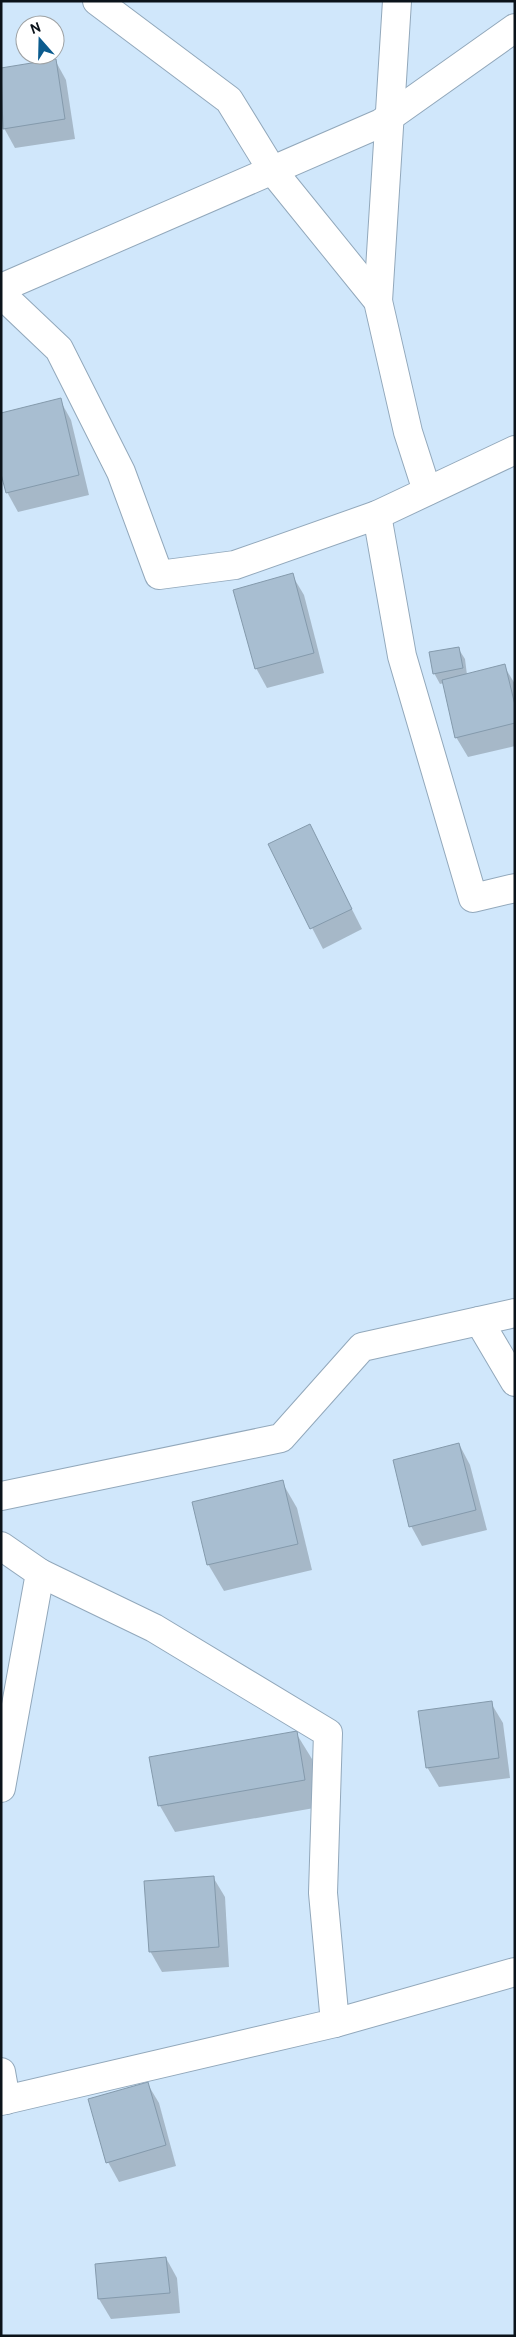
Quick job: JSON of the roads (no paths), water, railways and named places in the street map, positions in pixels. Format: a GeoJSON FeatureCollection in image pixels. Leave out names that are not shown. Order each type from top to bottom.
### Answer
{"type":"FeatureCollection","features":[{"type":"Feature","properties":{"kind":"street"},"geometry":{"type":"LineString","coordinates":[[97,1],[229,100],[272,170],[378,301]]}},
{"type":"Feature","properties":{"kind":"street"},"geometry":{"type":"LineString","coordinates":[[397,1],[378,301],[408,432],[427,492]]}},
{"type":"Feature","properties":{"kind":"street"},"geometry":{"type":"LineString","coordinates":[[1,288],[390,117],[515,28]]}},
{"type":"Feature","properties":{"kind":"street"},"geometry":{"type":"LineString","coordinates":[[1,294],[58,349],[121,472],[159,575],[235,565],[377,515],[515,450]]}},
{"type":"Feature","properties":{"kind":"street"},"geometry":{"type":"LineString","coordinates":[[377,515],[402,656],[473,898],[515,888]]}},
{"type":"Feature","properties":{"kind":"street"},"geometry":{"type":"LineString","coordinates":[[1,1496],[12,1496],[281,1438],[362,1347],[515,1313]]}},
{"type":"Feature","properties":{"kind":"street"},"geometry":{"type":"LineString","coordinates":[[479,1321],[515,1382]]}},
{"type":"Feature","properties":{"kind":"street"},"geometry":{"type":"LineString","coordinates":[[1,1546],[40,1573],[154,1628],[328,1733],[322,1892],[335,2023]]}},
{"type":"Feature","properties":{"kind":"street"},"geometry":{"type":"LineString","coordinates":[[1,1788],[40,1573]]}},
{"type":"Feature","properties":{"kind":"street"},"geometry":{"type":"LineString","coordinates":[[1,2072],[4,2101],[335,2023],[515,1972]]}}]}
